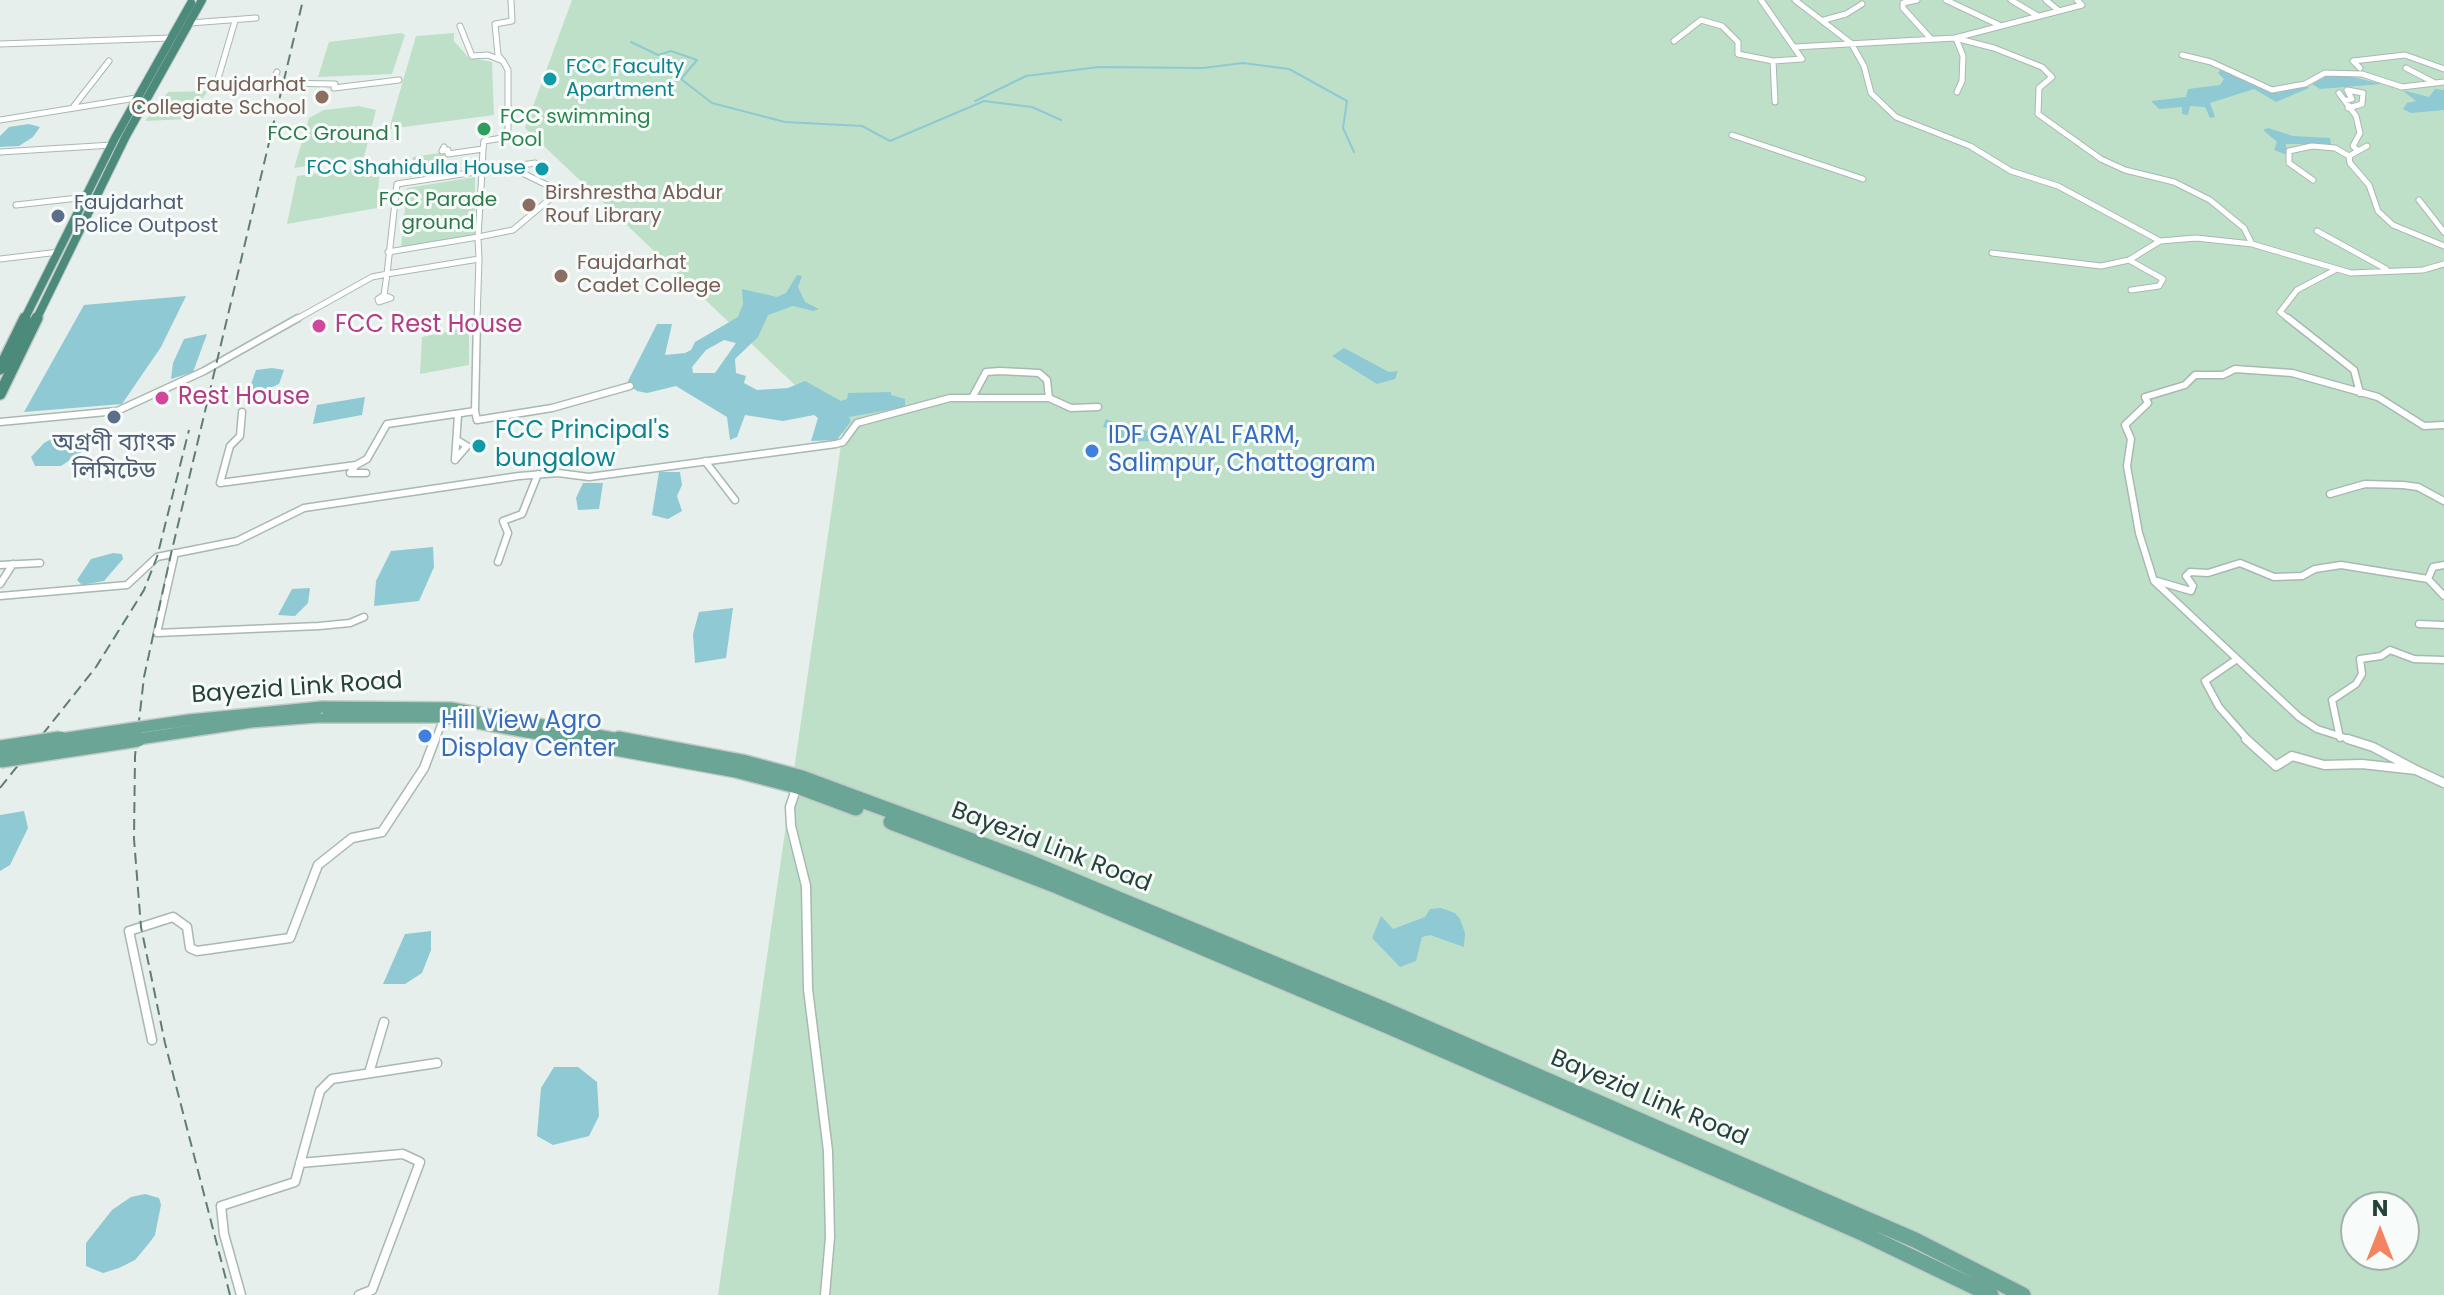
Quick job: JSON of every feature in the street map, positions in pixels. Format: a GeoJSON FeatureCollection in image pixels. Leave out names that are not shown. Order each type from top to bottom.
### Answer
{"type":"FeatureCollection","features":[{"type":"Feature","properties":{"kind":"highway"},"geometry":{"type":"LineString","coordinates":[[0,369],[136,98],[193,0]]}},
{"type":"Feature","properties":{"kind":"highway"},"geometry":{"type":"LineString","coordinates":[[0,394],[126,136],[202,0]]}},
{"type":"Feature","properties":{"kind":"main road","name":"Bayezid Link Road"},"geometry":{"type":"LineString","coordinates":[[0,748],[189,720],[422,705],[742,762],[802,778],[1026,867],[1057,886],[1864,1234],[1914,1248],[2023,1295]]}},
{"type":"Feature","properties":{"kind":"main road","name":"Bayezid Link Road"},"geometry":{"type":"LineString","coordinates":[[0,760],[319,712],[444,717],[736,770],[797,786],[1026,867],[1050,871],[1381,1008],[1860,1216],[1991,1295]]}},
{"type":"Feature","properties":{"kind":"street"},"geometry":{"type":"LineString","coordinates":[[511,0],[512,21],[495,24],[498,55],[508,70],[508,137],[484,141],[483,149],[478,237],[477,420],[552,408],[630,386]]}},
{"type":"Feature","properties":{"kind":"street"},"geometry":{"type":"LineString","coordinates":[[1674,41],[1701,20],[1722,26],[1738,42],[1738,54],[1773,61],[1802,59],[1761,0]]}},
{"type":"Feature","properties":{"kind":"street"},"geometry":{"type":"LineString","coordinates":[[1795,0],[1851,43],[1864,66],[1871,93],[1896,117],[1970,146],[2011,171],[2058,186],[2160,241],[2196,238],[2252,244],[2292,253],[2351,273],[2423,270],[2444,264]]}},
{"type":"Feature","properties":{"kind":"street"},"geometry":{"type":"LineString","coordinates":[[1917,0],[1903,3],[1903,8],[1931,39]]}},
{"type":"Feature","properties":{"kind":"street"},"geometry":{"type":"LineString","coordinates":[[1946,0],[1999,25]]}},
{"type":"Feature","properties":{"kind":"street"},"geometry":{"type":"LineString","coordinates":[[2011,0],[2038,16]]}},
{"type":"Feature","properties":{"kind":"street"},"geometry":{"type":"LineString","coordinates":[[2046,0],[2059,11]]}},
{"type":"Feature","properties":{"kind":"street"},"geometry":{"type":"LineString","coordinates":[[1956,40],[2082,5],[2077,0]]}},
{"type":"Feature","properties":{"kind":"street"},"geometry":{"type":"LineString","coordinates":[[1823,20],[1846,14],[1862,4]]}},
{"type":"Feature","properties":{"kind":"street"},"geometry":{"type":"LineString","coordinates":[[190,23],[256,18]]}},
{"type":"Feature","properties":{"kind":"street"},"geometry":{"type":"LineString","coordinates":[[217,82],[235,21]]}},
{"type":"Feature","properties":{"kind":"street"},"geometry":{"type":"LineString","coordinates":[[460,26],[472,56],[488,55],[503,61]]}},
{"type":"Feature","properties":{"kind":"street"},"geometry":{"type":"LineString","coordinates":[[0,44],[171,38]]}},
{"type":"Feature","properties":{"kind":"street"},"geometry":{"type":"LineString","coordinates":[[1795,47],[1956,40],[1994,48],[2042,67],[2052,77],[2039,88],[2038,114],[2101,159],[2125,170],[2174,182],[2210,200],[2244,228],[2252,244]]}},
{"type":"Feature","properties":{"kind":"street"},"geometry":{"type":"LineString","coordinates":[[1956,40],[1963,56],[1957,92]]}},
{"type":"Feature","properties":{"kind":"street"},"geometry":{"type":"LineString","coordinates":[[2182,55],[2211,62],[2272,90],[2305,84],[2325,73],[2362,74],[2402,87],[2444,82]]}},
{"type":"Feature","properties":{"kind":"street"},"geometry":{"type":"LineString","coordinates":[[2360,68],[2353,61],[2405,55],[2444,69]]}},
{"type":"Feature","properties":{"kind":"street"},"geometry":{"type":"LineString","coordinates":[[74,106],[109,61]]}},
{"type":"Feature","properties":{"kind":"street"},"geometry":{"type":"LineString","coordinates":[[1773,61],[1775,102]]}},
{"type":"Feature","properties":{"kind":"street"},"geometry":{"type":"LineString","coordinates":[[2406,68],[2435,83]]}},
{"type":"Feature","properties":{"kind":"street"},"geometry":{"type":"LineString","coordinates":[[277,72],[273,80],[277,83],[306,86],[335,84],[334,88],[399,80]]}},
{"type":"Feature","properties":{"kind":"street"},"geometry":{"type":"LineString","coordinates":[[2345,100],[2352,99],[2347,90],[2363,93],[2362,104],[2348,108]]}},
{"type":"Feature","properties":{"kind":"street"},"geometry":{"type":"LineString","coordinates":[[2339,93],[2360,133],[2353,146],[2357,150]]}},
{"type":"Feature","properties":{"kind":"street"},"geometry":{"type":"LineString","coordinates":[[0,120],[136,98]]}},
{"type":"Feature","properties":{"kind":"street"},"geometry":{"type":"LineString","coordinates":[[1732,135],[1863,179]]}},
{"type":"Feature","properties":{"kind":"street"},"geometry":{"type":"LineString","coordinates":[[0,152],[112,145]]}},
{"type":"Feature","properties":{"kind":"street"},"geometry":{"type":"LineString","coordinates":[[2313,180],[2289,163],[2289,151],[2312,146],[2335,148],[2349,156],[2355,172],[2375,197],[2378,211],[2393,225],[2444,246]]}},
{"type":"Feature","properties":{"kind":"street"},"geometry":{"type":"LineString","coordinates":[[2349,156],[2367,146]]}},
{"type":"Feature","properties":{"kind":"street"},"geometry":{"type":"LineString","coordinates":[[444,147],[442,151],[448,150],[448,154],[483,149]]}},
{"type":"Feature","properties":{"kind":"street"},"geometry":{"type":"LineString","coordinates":[[384,295],[397,184],[535,163]]}},
{"type":"Feature","properties":{"kind":"street"},"geometry":{"type":"LineString","coordinates":[[388,252],[513,230],[551,198],[549,186],[510,167]]}},
{"type":"Feature","properties":{"kind":"street"},"geometry":{"type":"LineString","coordinates":[[16,205],[87,197]]}},
{"type":"Feature","properties":{"kind":"street"},"geometry":{"type":"LineString","coordinates":[[2419,200],[2444,232]]}},
{"type":"Feature","properties":{"kind":"street"},"geometry":{"type":"LineString","coordinates":[[2317,231],[2388,270]]}},
{"type":"Feature","properties":{"kind":"street"},"geometry":{"type":"LineString","coordinates":[[1992,253],[2101,266],[2129,260],[2160,241]]}},
{"type":"Feature","properties":{"kind":"street"},"geometry":{"type":"LineString","coordinates":[[0,259],[59,252]]}},
{"type":"Feature","properties":{"kind":"street"},"geometry":{"type":"LineString","coordinates":[[0,422],[117,411],[204,371],[372,277],[479,259]]}},
{"type":"Feature","properties":{"kind":"street"},"geometry":{"type":"LineString","coordinates":[[2129,260],[2163,279],[2159,286],[2131,290]]}},
{"type":"Feature","properties":{"kind":"street"},"geometry":{"type":"LineString","coordinates":[[2335,270],[2297,290],[2280,312],[2354,370],[2360,393]]}},
{"type":"Feature","properties":{"kind":"street"},"geometry":{"type":"LineString","coordinates":[[2444,425],[2424,426],[2378,397],[2292,373],[2235,369],[2223,375],[2195,375],[2185,385],[2145,397],[2148,403],[2125,425],[2131,439],[2127,466],[2139,533],[2154,581],[2299,717],[2340,738],[2373,747],[2444,783]]}},
{"type":"Feature","properties":{"kind":"street"},"geometry":{"type":"LineString","coordinates":[[972,398],[986,372],[1000,371],[1039,373],[1047,380],[1049,398]]}},
{"type":"Feature","properties":{"kind":"street"},"geometry":{"type":"LineString","coordinates":[[0,596],[117,588],[127,585],[157,557],[237,541],[253,530],[304,508],[538,474],[589,477],[836,444],[843,442],[861,421],[950,398],[1049,398],[1071,408],[1098,407]]}},
{"type":"Feature","properties":{"kind":"street"},"geometry":{"type":"LineString","coordinates":[[242,412],[240,436],[230,446],[220,483],[356,465],[367,459],[387,424],[475,411]]}},
{"type":"Feature","properties":{"kind":"street"},"geometry":{"type":"LineString","coordinates":[[457,440],[458,415]]}},
{"type":"Feature","properties":{"kind":"street"},"geometry":{"type":"LineString","coordinates":[[705,461],[735,500]]}},
{"type":"Feature","properties":{"kind":"street"},"geometry":{"type":"LineString","coordinates":[[356,465],[349,475],[366,473]]}},
{"type":"Feature","properties":{"kind":"street"},"geometry":{"type":"LineString","coordinates":[[498,562],[508,533],[503,521],[522,514],[538,474]]}},
{"type":"Feature","properties":{"kind":"street"},"geometry":{"type":"LineString","coordinates":[[2330,494],[2365,484],[2403,485],[2418,487],[2444,501]]}},
{"type":"Feature","properties":{"kind":"street"},"geometry":{"type":"LineString","coordinates":[[175,553],[157,633],[319,626],[350,623],[364,617]]}},
{"type":"Feature","properties":{"kind":"street"},"geometry":{"type":"LineString","coordinates":[[0,565],[40,563]]}},
{"type":"Feature","properties":{"kind":"street"},"geometry":{"type":"LineString","coordinates":[[2154,581],[2191,591],[2193,586],[2186,576],[2190,572],[2208,573],[2240,563],[2274,577],[2282,574],[2302,576],[2315,569],[2341,565],[2388,574],[2402,572],[2428,579],[2444,596]]}},
{"type":"Feature","properties":{"kind":"street"},"geometry":{"type":"LineString","coordinates":[[0,584],[13,564]]}},
{"type":"Feature","properties":{"kind":"street"},"geometry":{"type":"LineString","coordinates":[[2428,579],[2433,567],[2444,565]]}},
{"type":"Feature","properties":{"kind":"street"},"geometry":{"type":"LineString","coordinates":[[2419,624],[2444,625]]}},
{"type":"Feature","properties":{"kind":"street"},"geometry":{"type":"LineString","coordinates":[[2340,738],[2332,700],[2356,684],[2362,674],[2360,659],[2381,656],[2390,650],[2414,659],[2444,660]]}},
{"type":"Feature","properties":{"kind":"street"},"geometry":{"type":"LineString","coordinates":[[2237,659],[2205,681],[2219,707],[2276,766],[2292,756],[2324,765],[2362,764],[2416,770]]}},
{"type":"Feature","properties":{"kind":"street"},"geometry":{"type":"LineString","coordinates":[[152,1040],[129,931],[173,917],[187,927],[190,948],[197,951],[290,938],[318,865],[352,838],[382,832],[424,768],[444,717]]}},
{"type":"Feature","properties":{"kind":"street"},"geometry":{"type":"LineString","coordinates":[[797,786],[790,807],[791,826],[806,886],[808,989],[828,1151],[830,1237],[825,1295]]}},
{"type":"Feature","properties":{"kind":"street"},"geometry":{"type":"LineString","coordinates":[[369,1073],[384,1022]]}},
{"type":"Feature","properties":{"kind":"street"},"geometry":{"type":"LineString","coordinates":[[241,1295],[224,1234],[221,1206],[295,1182],[320,1091],[332,1079],[437,1063]]}},
{"type":"Feature","properties":{"kind":"street"},"geometry":{"type":"LineString","coordinates":[[300,1163],[403,1154],[420,1162],[372,1290],[359,1295]]}},
{"type":"Feature","properties":{"kind":"green space"},"geometry":{"type":"Polygon","coordinates":[[[572,0],[2444,0],[2444,1295],[718,1295],[843,431],[525,128],[572,0]]]}},
{"type":"Feature","properties":{"kind":"green space"},"geometry":{"type":"Polygon","coordinates":[[[454,33],[454,41],[468,57],[492,62],[494,115],[389,129],[416,36],[454,33]]]}},
{"type":"Feature","properties":{"kind":"green space"},"geometry":{"type":"Polygon","coordinates":[[[405,35],[392,74],[318,77],[329,42],[405,35]]]}},
{"type":"Feature","properties":{"kind":"green space"},"geometry":{"type":"Polygon","coordinates":[[[208,91],[187,119],[145,121],[168,92],[208,91]]]}},
{"type":"Feature","properties":{"kind":"green space","name":"FCC Ground 1"},"geometry":{"type":"Polygon","coordinates":[[[359,106],[376,110],[364,157],[294,168],[309,118],[324,110],[359,106]]]}},
{"type":"Feature","properties":{"kind":"green space"},"geometry":{"type":"Polygon","coordinates":[[[445,152],[444,171],[409,177],[413,157],[445,152]]]}},
{"type":"Feature","properties":{"kind":"green space"},"geometry":{"type":"Polygon","coordinates":[[[380,165],[377,208],[287,224],[297,176],[380,165]]]}},
{"type":"Feature","properties":{"kind":"green space","name":"FCC Parade ground"},"geometry":{"type":"Polygon","coordinates":[[[475,177],[475,236],[401,248],[407,188],[475,177]]]}},
{"type":"Feature","properties":{"kind":"green space"},"geometry":{"type":"Polygon","coordinates":[[[469,327],[469,365],[420,374],[422,337],[469,327]]]}},
{"type":"Feature","properties":{"kind":"water"},"geometry":{"type":"Polygon","coordinates":[[[2221,69],[2277,93],[2305,85],[2309,88],[2276,102],[2254,89],[2210,103],[2215,117],[2210,118],[2205,107],[2190,106],[2188,115],[2182,114],[2182,107],[2159,109],[2151,101],[2186,97],[2188,89],[2220,85],[2224,79],[2218,73],[2221,69]]]}},
{"type":"Feature","properties":{"kind":"water"},"geometry":{"type":"Polygon","coordinates":[[[2328,75],[2344,75],[2382,84],[2320,89],[2312,84],[2328,75]]]}},
{"type":"Feature","properties":{"kind":"water"},"geometry":{"type":"Polygon","coordinates":[[[2435,89],[2444,90],[2444,110],[2411,113],[2403,109],[2407,103],[2416,101],[2402,90],[2429,97],[2435,89]]]}},
{"type":"Feature","properties":{"kind":"water"},"geometry":{"type":"Polygon","coordinates":[[[29,124],[40,127],[33,137],[19,146],[0,147],[0,136],[9,127],[29,124]]]}},
{"type":"Feature","properties":{"kind":"water"},"geometry":{"type":"Polygon","coordinates":[[[2268,128],[2293,136],[2330,138],[2331,144],[2286,144],[2287,155],[2274,150],[2277,142],[2263,130],[2268,128]]]}},
{"type":"Feature","properties":{"kind":"water"},"geometry":{"type":"Polygon","coordinates":[[[797,275],[802,276],[798,287],[805,302],[819,309],[813,311],[793,306],[768,315],[758,337],[735,359],[736,373],[746,376],[744,383],[757,390],[788,388],[805,381],[841,401],[847,399],[848,393],[891,392],[891,395],[905,399],[905,407],[849,417],[851,421],[837,440],[811,441],[818,418],[814,415],[783,421],[745,415],[737,437],[730,440],[727,417],[676,386],[647,393],[637,391],[627,383],[657,324],[672,324],[665,355],[685,353],[691,350],[695,342],[738,317],[743,304],[742,289],[777,297],[786,293],[797,275]],[[724,340],[706,350],[692,367],[693,373],[715,373],[736,343],[724,340]]]}},
{"type":"Feature","properties":{"kind":"water"},"geometry":{"type":"Polygon","coordinates":[[[186,296],[161,347],[122,404],[24,412],[84,305],[186,296]]]}},
{"type":"Feature","properties":{"kind":"water"},"geometry":{"type":"Polygon","coordinates":[[[207,334],[193,372],[171,379],[173,363],[184,339],[207,334]]]}},
{"type":"Feature","properties":{"kind":"water"},"geometry":{"type":"Polygon","coordinates":[[[1344,348],[1389,372],[1398,371],[1395,379],[1377,384],[1332,356],[1344,348]]]}},
{"type":"Feature","properties":{"kind":"water"},"geometry":{"type":"Polygon","coordinates":[[[256,370],[284,370],[279,384],[259,393],[249,390],[256,370]]]}},
{"type":"Feature","properties":{"kind":"water"},"geometry":{"type":"Polygon","coordinates":[[[365,397],[362,415],[313,424],[317,405],[365,397]]]}},
{"type":"Feature","properties":{"kind":"water"},"geometry":{"type":"Polygon","coordinates":[[[1106,419],[1136,431],[1161,430],[1161,435],[1152,441],[1119,442],[1121,433],[1103,427],[1106,419]]]}},
{"type":"Feature","properties":{"kind":"water"},"geometry":{"type":"Polygon","coordinates":[[[59,435],[77,436],[83,443],[82,452],[61,466],[35,466],[31,457],[44,443],[59,435]]]}},
{"type":"Feature","properties":{"kind":"water"},"geometry":{"type":"Polygon","coordinates":[[[659,472],[680,472],[682,485],[677,496],[682,511],[668,519],[652,515],[659,472]]]}},
{"type":"Feature","properties":{"kind":"water"},"geometry":{"type":"Polygon","coordinates":[[[583,483],[603,483],[599,509],[578,510],[576,498],[583,483]]]}},
{"type":"Feature","properties":{"kind":"water"},"geometry":{"type":"Polygon","coordinates":[[[433,547],[434,567],[419,601],[374,606],[376,581],[391,551],[433,547]]]}},
{"type":"Feature","properties":{"kind":"water"},"geometry":{"type":"Polygon","coordinates":[[[113,553],[122,554],[123,559],[104,581],[82,585],[77,580],[91,559],[113,553]]]}},
{"type":"Feature","properties":{"kind":"water"},"geometry":{"type":"Polygon","coordinates":[[[310,588],[308,603],[295,616],[278,615],[292,589],[310,588]]]}},
{"type":"Feature","properties":{"kind":"water"},"geometry":{"type":"Polygon","coordinates":[[[733,608],[726,658],[695,663],[693,634],[699,612],[733,608]]]}},
{"type":"Feature","properties":{"kind":"water"},"geometry":{"type":"Polygon","coordinates":[[[24,811],[28,828],[10,865],[0,871],[0,815],[24,811]]]}},
{"type":"Feature","properties":{"kind":"water"},"geometry":{"type":"Polygon","coordinates":[[[1441,908],[1455,913],[1460,919],[1465,933],[1464,947],[1430,935],[1422,937],[1416,961],[1400,967],[1372,938],[1381,916],[1393,929],[1425,917],[1430,909],[1441,908]]]}},
{"type":"Feature","properties":{"kind":"water"},"geometry":{"type":"Polygon","coordinates":[[[431,931],[431,950],[422,973],[405,984],[383,984],[405,934],[431,931]]]}},
{"type":"Feature","properties":{"kind":"water"},"geometry":{"type":"Polygon","coordinates":[[[554,1067],[578,1067],[597,1082],[599,1116],[589,1136],[553,1145],[537,1136],[541,1088],[554,1067]]]}},
{"type":"Feature","properties":{"kind":"water"},"geometry":{"type":"Polygon","coordinates":[[[145,1194],[159,1198],[161,1205],[155,1235],[150,1242],[135,1260],[119,1268],[103,1273],[86,1266],[86,1243],[112,1210],[131,1197],[145,1194]]]}},
{"type":"Feature","properties":{"kind":"waterway"},"geometry":{"type":"LineString","coordinates":[[631,42],[658,55],[671,51],[697,60],[681,79],[712,103],[785,122],[862,126],[890,141],[984,101],[1032,107],[1061,120]]}},
{"type":"Feature","properties":{"kind":"waterway"},"geometry":{"type":"LineString","coordinates":[[975,101],[1026,76],[1099,67],[1203,68],[1243,63],[1289,69],[1347,101],[1343,128],[1354,152]]}},
{"type":"Feature","properties":{"kind":"railway"},"geometry":{"type":"LineString","coordinates":[[230,1295],[165,1043],[141,927],[134,839],[135,756],[144,677],[171,554],[303,0]]}},
{"type":"Feature","properties":{"kind":"railway"},"geometry":{"type":"LineString","coordinates":[[0,788],[96,667],[144,590],[157,557],[189,430]]}},
{"type":"Feature","properties":{"kind":"place","name":"FCC Faculty Apartment"},"geometry":{"type":"Point","coordinates":[550,79]}},
{"type":"Feature","properties":{"kind":"place","name":"Faujdarhat Collegiate School"},"geometry":{"type":"Point","coordinates":[322,97]}},
{"type":"Feature","properties":{"kind":"place","name":"FCC swimming Pool"},"geometry":{"type":"Point","coordinates":[484,129]}},
{"type":"Feature","properties":{"kind":"place","name":"FCC Shahidulla House"},"geometry":{"type":"Point","coordinates":[542,169]}},
{"type":"Feature","properties":{"kind":"place","name":"Birshrestha Abdur Rouf Library"},"geometry":{"type":"Point","coordinates":[529,205]}},
{"type":"Feature","properties":{"kind":"place","name":"Faujdarhat Police Outpost"},"geometry":{"type":"Point","coordinates":[58,216]}},
{"type":"Feature","properties":{"kind":"place","name":"Faujdarhat Cadet College"},"geometry":{"type":"Point","coordinates":[561,276]}},
{"type":"Feature","properties":{"kind":"place","name":"FCC Rest House"},"geometry":{"type":"Point","coordinates":[319,326]}},
{"type":"Feature","properties":{"kind":"place","name":"Rest House"},"geometry":{"type":"Point","coordinates":[162,398]}},
{"type":"Feature","properties":{"kind":"place","name":"অগ্রণী ব্যাংক লিমিটেড"},"geometry":{"type":"Point","coordinates":[114,417]}},
{"type":"Feature","properties":{"kind":"place","name":"FCC Principal's bungalow"},"geometry":{"type":"Point","coordinates":[479,446]}},
{"type":"Feature","properties":{"kind":"place","name":"IDF GAYAL FARM, Salimpur, Chattogram"},"geometry":{"type":"Point","coordinates":[1092,451]}},
{"type":"Feature","properties":{"kind":"place","name":"Hill View Agro Display Center"},"geometry":{"type":"Point","coordinates":[425,736]}}]}
